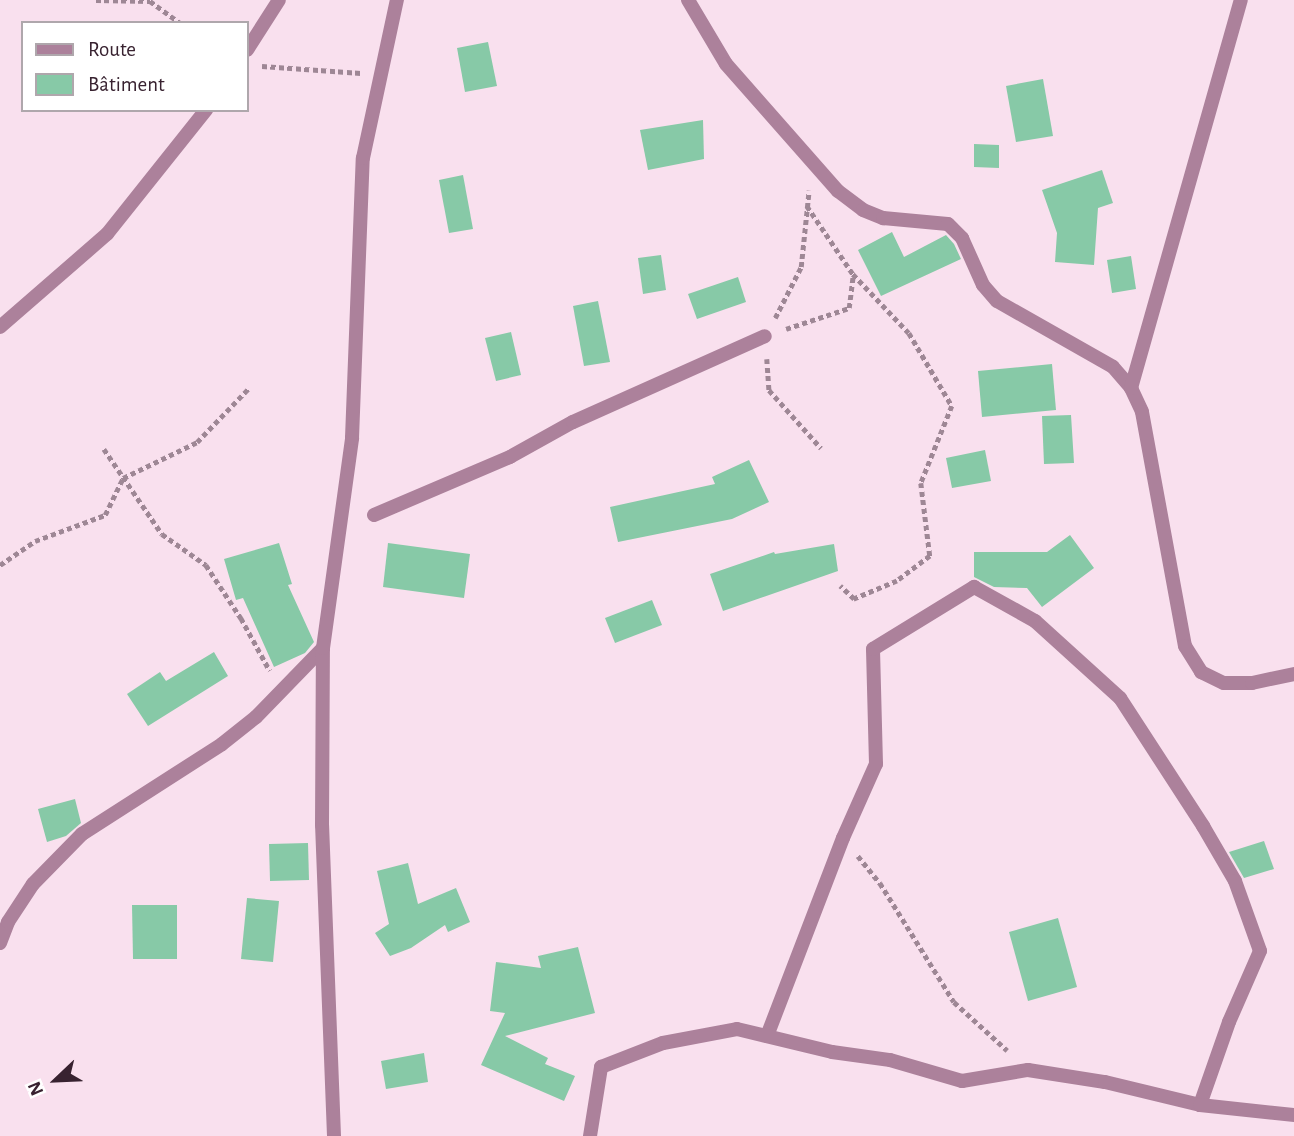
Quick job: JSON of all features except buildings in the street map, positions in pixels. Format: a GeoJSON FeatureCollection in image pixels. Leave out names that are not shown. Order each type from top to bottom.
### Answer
{"type":"FeatureCollection","features":[{"type":"Feature","properties":{"kind":"street"},"geometry":{"type":"LineString","coordinates":[[248,48],[279,0]]}},
{"type":"Feature","properties":{"kind":"street"},"geometry":{"type":"LineString","coordinates":[[334,1136],[322,825],[323,648],[352,438],[363,158],[397,0]]}},
{"type":"Feature","properties":{"kind":"street"},"geometry":{"type":"LineString","coordinates":[[688,0],[726,64],[838,191],[863,210],[883,218],[948,224],[962,238],[984,285],[998,301],[1113,367],[1131,388],[1142,412],[1185,646],[1201,672],[1224,683],[1252,683],[1294,674]]}},
{"type":"Feature","properties":{"kind":"street"},"geometry":{"type":"LineString","coordinates":[[1131,388],[1241,0]]}},
{"type":"Feature","properties":{"kind":"street"},"geometry":{"type":"LineString","coordinates":[[0,327],[107,234],[204,112]]}},
{"type":"Feature","properties":{"kind":"street"},"geometry":{"type":"LineString","coordinates":[[374,515],[510,457],[573,422],[765,336]]}},
{"type":"Feature","properties":{"kind":"street"},"geometry":{"type":"LineString","coordinates":[[767,1036],[843,838],[876,764],[873,649],[974,587],[1035,621],[1120,698],[1203,826],[1234,881],[1260,951],[1229,1022],[1200,1105]]}},
{"type":"Feature","properties":{"kind":"street"},"geometry":{"type":"LineString","coordinates":[[0,943],[8,922],[33,884],[82,834],[128,802],[200,760],[256,717],[323,648]]}},
{"type":"Feature","properties":{"kind":"street"},"geometry":{"type":"LineString","coordinates":[[590,1136],[601,1067],[663,1043],[737,1028],[832,1052],[890,1060],[962,1081],[1028,1070],[1105,1082],[1200,1105],[1294,1115]]}},
{"type":"Feature","properties":{"kind":"path"},"geometry":{"type":"LineString","coordinates":[[96,0],[150,1],[177,21]]}},
{"type":"Feature","properties":{"kind":"path"},"geometry":{"type":"LineString","coordinates":[[260,66],[381,75]]}},
{"type":"Feature","properties":{"kind":"path"},"geometry":{"type":"LineString","coordinates":[[812,162],[801,267],[765,336],[769,390],[821,448]]}},
{"type":"Feature","properties":{"kind":"path"},"geometry":{"type":"LineString","coordinates":[[807,206],[853,274],[909,333],[952,405],[920,483],[930,556],[897,582],[853,599],[840,586]]}},
{"type":"Feature","properties":{"kind":"path"},"geometry":{"type":"LineString","coordinates":[[765,336],[849,308],[853,274]]}},
{"type":"Feature","properties":{"kind":"path"},"geometry":{"type":"LineString","coordinates":[[0,565],[35,541],[105,515],[122,478],[197,442],[249,388]]}},
{"type":"Feature","properties":{"kind":"path"},"geometry":{"type":"LineString","coordinates":[[104,449],[162,534],[206,565],[241,618],[281,691]]}},
{"type":"Feature","properties":{"kind":"path"},"geometry":{"type":"LineString","coordinates":[[843,838],[880,883],[954,1002],[1028,1070]]}}]}
